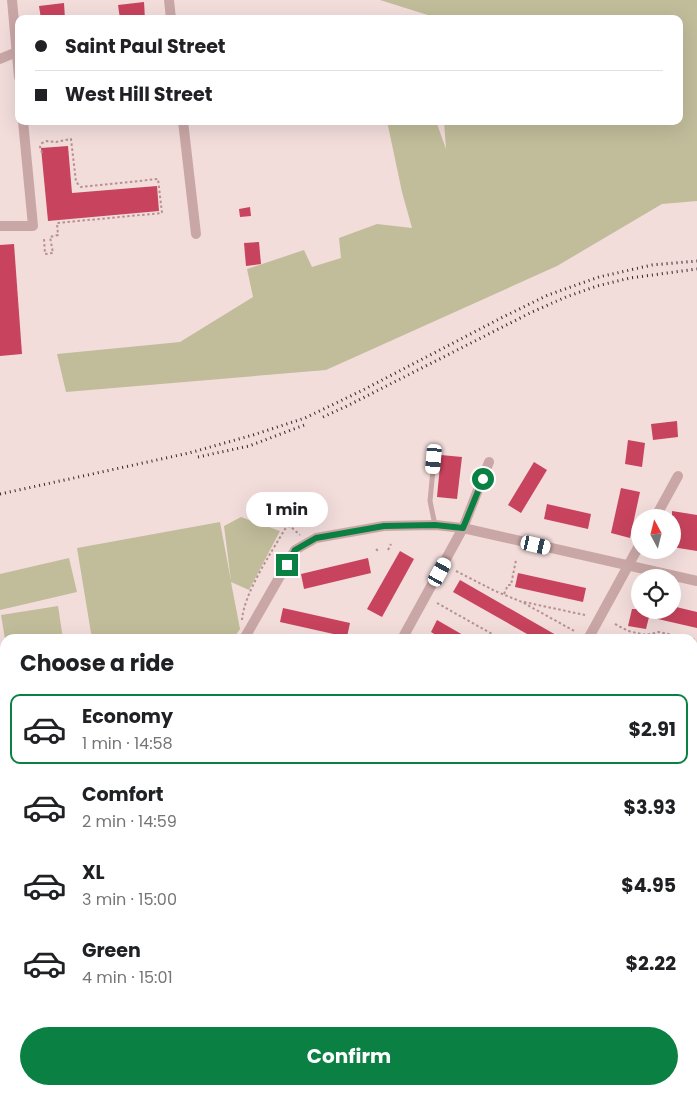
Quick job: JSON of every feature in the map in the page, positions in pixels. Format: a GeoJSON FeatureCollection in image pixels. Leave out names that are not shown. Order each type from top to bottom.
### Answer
{"type":"FeatureCollection","features":[{"type":"Feature","properties":{"kind":"street"},"geometry":{"type":"LineString","coordinates":[[12,0],[15,26]]}},
{"type":"Feature","properties":{"kind":"street"},"geometry":{"type":"LineString","coordinates":[[169,0],[171,15]]}},
{"type":"Feature","properties":{"kind":"street"},"geometry":{"type":"LineString","coordinates":[[0,60],[15,52]]}},
{"type":"Feature","properties":{"kind":"street"},"geometry":{"type":"LineString","coordinates":[[0,226],[33,226],[23,125]]}},
{"type":"Feature","properties":{"kind":"street"},"geometry":{"type":"LineString","coordinates":[[183,125],[196,234]]}},
{"type":"Feature","properties":{"kind":"street"},"geometry":{"type":"LineString","coordinates":[[405,634],[463,528],[489,462]]}},
{"type":"Feature","properties":{"kind":"street"},"geometry":{"type":"LineString","coordinates":[[660,509],[678,476]]}},
{"type":"Feature","properties":{"kind":"street"},"geometry":{"type":"LineString","coordinates":[[247,634],[295,550],[316,538],[384,526],[435,525],[463,528],[697,581]]}},
{"type":"Feature","properties":{"kind":"street"},"geometry":{"type":"LineString","coordinates":[[591,634],[631,559]]}},
{"type":"Feature","properties":{"kind":"lane"},"geometry":{"type":"LineString","coordinates":[[434,459],[430,501],[435,525]]}},
{"type":"Feature","properties":{"kind":"path"},"geometry":{"type":"LineString","coordinates":[[42,153],[40,147],[42,143],[71,139],[76,182],[81,187],[158,179],[162,213],[57,223],[58,234],[50,237],[53,253],[45,254],[44,239]]}},
{"type":"Feature","properties":{"kind":"path"},"geometry":{"type":"LineString","coordinates":[[242,620],[243,611],[257,576],[285,529],[288,526],[291,527],[302,537]]}},
{"type":"Feature","properties":{"kind":"path"},"geometry":{"type":"LineString","coordinates":[[388,550],[391,544]]}},
{"type":"Feature","properties":{"kind":"path"},"geometry":{"type":"LineString","coordinates":[[376,549],[379,552]]}},
{"type":"Feature","properties":{"kind":"path"},"geometry":{"type":"LineString","coordinates":[[504,594],[508,585],[512,585],[516,560]]}},
{"type":"Feature","properties":{"kind":"path"},"geometry":{"type":"LineString","coordinates":[[456,571],[522,602],[576,632]]}},
{"type":"Feature","properties":{"kind":"path"},"geometry":{"type":"LineString","coordinates":[[522,602],[585,615]]}},
{"type":"Feature","properties":{"kind":"path"},"geometry":{"type":"LineString","coordinates":[[438,603],[492,634]]}},
{"type":"Feature","properties":{"kind":"path"},"geometry":{"type":"LineString","coordinates":[[615,624],[628,631],[644,634]]}},
{"type":"Feature","properties":{"kind":"path"},"geometry":{"type":"LineString","coordinates":[[652,634],[659,632],[668,634]]}},
{"type":"Feature","properties":{"kind":"shaded area"},"geometry":{"type":"Polygon","coordinates":[[[380,0],[697,0],[697,201],[662,204],[557,266],[326,370],[66,392],[57,354],[180,342],[253,297],[247,269],[304,250],[312,267],[341,258],[339,238],[377,224],[412,228],[402,192],[388,125],[437,125],[446,149],[444,125],[683,125],[683,15],[428,15],[380,0]]]}},
{"type":"Feature","properties":{"kind":"shaded area"},"geometry":{"type":"Polygon","coordinates":[[[241,517],[280,531],[249,590],[231,582],[240,629],[236,634],[91,634],[77,548],[220,522],[231,581],[224,526],[241,517]]]}},
{"type":"Feature","properties":{"kind":"shaded area"},"geometry":{"type":"Polygon","coordinates":[[[69,558],[77,592],[0,610],[0,574],[69,558]]]}},
{"type":"Feature","properties":{"kind":"shaded area"},"geometry":{"type":"Polygon","coordinates":[[[58,606],[62,634],[4,634],[1,615],[58,606]]]}},
{"type":"Feature","properties":{"kind":"building"},"geometry":{"type":"Polygon","coordinates":[[[144,2],[145,15],[119,15],[118,5],[144,2]]]}},
{"type":"Feature","properties":{"kind":"building"},"geometry":{"type":"Polygon","coordinates":[[[64,3],[65,15],[40,15],[39,6],[64,3]]]}},
{"type":"Feature","properties":{"kind":"building"},"geometry":{"type":"Polygon","coordinates":[[[68,146],[72,193],[157,186],[159,211],[48,221],[41,148],[68,146]]]}},
{"type":"Feature","properties":{"kind":"building"},"geometry":{"type":"Polygon","coordinates":[[[250,207],[251,216],[240,217],[239,209],[250,207]]]}},
{"type":"Feature","properties":{"kind":"building"},"geometry":{"type":"Polygon","coordinates":[[[259,242],[261,264],[246,266],[244,243],[259,242]]]}},
{"type":"Feature","properties":{"kind":"building"},"geometry":{"type":"Polygon","coordinates":[[[14,244],[22,354],[0,356],[0,245],[14,244]]]}},
{"type":"Feature","properties":{"kind":"building"},"geometry":{"type":"Polygon","coordinates":[[[677,421],[678,437],[653,440],[651,424],[677,421]]]}},
{"type":"Feature","properties":{"kind":"building"},"geometry":{"type":"Polygon","coordinates":[[[628,440],[645,443],[642,467],[625,464],[628,440]]]}},
{"type":"Feature","properties":{"kind":"building"},"geometry":{"type":"Polygon","coordinates":[[[441,455],[462,457],[457,499],[437,497],[441,455]]]}},
{"type":"Feature","properties":{"kind":"building"},"geometry":{"type":"Polygon","coordinates":[[[534,462],[547,470],[521,513],[508,505],[534,462]]]}},
{"type":"Feature","properties":{"kind":"building"},"geometry":{"type":"Polygon","coordinates":[[[621,488],[640,492],[636,509],[631,509],[630,538],[611,533],[621,488]]]}},
{"type":"Feature","properties":{"kind":"building"},"geometry":{"type":"Polygon","coordinates":[[[547,504],[591,514],[588,529],[544,519],[547,504]]]}},
{"type":"Feature","properties":{"kind":"building"},"geometry":{"type":"Polygon","coordinates":[[[681,512],[697,515],[697,551],[681,548],[681,512]]]}},
{"type":"Feature","properties":{"kind":"building"},"geometry":{"type":"Polygon","coordinates":[[[400,551],[414,559],[382,617],[367,609],[400,551]]]}},
{"type":"Feature","properties":{"kind":"building"},"geometry":{"type":"Polygon","coordinates":[[[368,558],[371,573],[304,589],[301,574],[368,558]]]}},
{"type":"Feature","properties":{"kind":"building"},"geometry":{"type":"Polygon","coordinates":[[[518,573],[586,588],[583,602],[515,587],[518,573]]]}},
{"type":"Feature","properties":{"kind":"building"},"geometry":{"type":"Polygon","coordinates":[[[460,580],[554,634],[527,634],[453,592],[460,580]]]}},
{"type":"Feature","properties":{"kind":"building"},"geometry":{"type":"Polygon","coordinates":[[[283,608],[350,623],[348,634],[334,634],[280,622],[283,608]]]}},
{"type":"Feature","properties":{"kind":"building"},"geometry":{"type":"Polygon","coordinates":[[[681,608],[697,612],[697,628],[658,619],[681,619],[681,608]]]}},
{"type":"Feature","properties":{"kind":"building"},"geometry":{"type":"Polygon","coordinates":[[[631,613],[631,619],[648,619],[646,629],[628,626],[631,613]]]}},
{"type":"Feature","properties":{"kind":"building"},"geometry":{"type":"Polygon","coordinates":[[[437,620],[461,634],[434,634],[431,632],[437,620]]]}},
{"type":"Feature","properties":{"kind":"railway"},"geometry":{"type":"LineString","coordinates":[[0,494],[189,453],[305,418],[548,295],[599,277],[652,265],[697,261]]}},
{"type":"Feature","properties":{"kind":"railway"},"geometry":{"type":"LineString","coordinates":[[323,417],[532,312],[566,297],[597,286],[630,278],[697,269]]}},
{"type":"Feature","properties":{"kind":"railway"},"geometry":{"type":"LineString","coordinates":[[198,457],[249,446],[307,424]]}},
{"type":"Feature","properties":{"kind":"route"},"geometry":{"type":"LineString","coordinates":[[287,565],[295,550],[316,538],[384,526],[435,525],[463,528],[483,479]]}}]}
